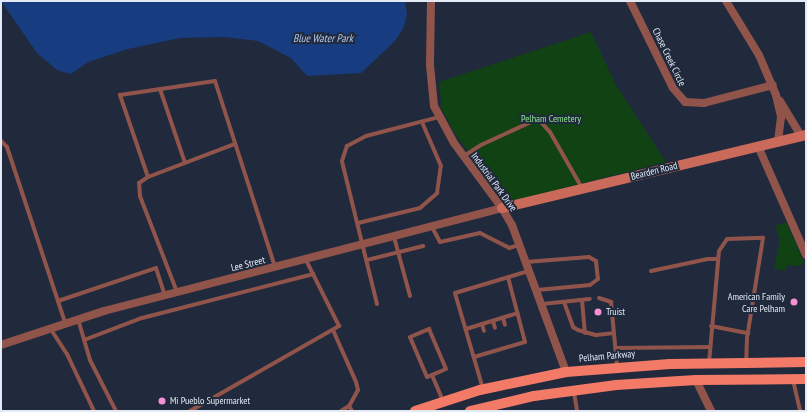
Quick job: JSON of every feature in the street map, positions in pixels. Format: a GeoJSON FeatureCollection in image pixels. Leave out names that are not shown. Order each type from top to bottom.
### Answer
{"type":"FeatureCollection","features":[{"type":"Feature","properties":{"kind":"main road","name":"Pelham Parkway"},"geometry":{"type":"LineString","coordinates":[[415,411],[483,389],[566,372],[617,366],[694,363],[806,362]]}},
{"type":"Feature","properties":{"kind":"main road"},"geometry":{"type":"LineString","coordinates":[[694,363],[696,380]]}},
{"type":"Feature","properties":{"kind":"main road"},"geometry":{"type":"LineString","coordinates":[[566,372],[573,389]]}},
{"type":"Feature","properties":{"kind":"main road"},"geometry":{"type":"LineString","coordinates":[[470,411],[573,389],[696,380],[806,379]]}},
{"type":"Feature","properties":{"kind":"street","name":"Industrial Park Drive"},"geometry":{"type":"LineString","coordinates":[[431,1],[432,91],[439,117],[463,157],[502,208],[520,245],[566,372]]}},
{"type":"Feature","properties":{"kind":"street","name":"Chase Creek Circle"},"geometry":{"type":"LineString","coordinates":[[630,1],[672,88],[685,102],[704,103],[772,85]]}},
{"type":"Feature","properties":{"kind":"street"},"geometry":{"type":"LineString","coordinates":[[726,1],[759,55],[776,95],[781,117],[778,141]]}},
{"type":"Feature","properties":{"kind":"street"},"geometry":{"type":"LineString","coordinates":[[776,95],[803,135]]}},
{"type":"Feature","properties":{"kind":"street","name":"Bearden Road"},"geometry":{"type":"LineString","coordinates":[[502,208],[803,135]]}},
{"type":"Feature","properties":{"kind":"street"},"geometry":{"type":"LineString","coordinates":[[758,146],[806,255]]}},
{"type":"Feature","properties":{"kind":"street","name":"Lee Street"},"geometry":{"type":"LineString","coordinates":[[1,344],[65,322],[275,267],[363,246],[502,208]]}},
{"type":"Feature","properties":{"kind":"street"},"geometry":{"type":"LineString","coordinates":[[696,380],[711,411]]}},
{"type":"Feature","properties":{"kind":"lane"},"geometry":{"type":"LineString","coordinates":[[148,177],[120,96],[215,81],[275,267]]}},
{"type":"Feature","properties":{"kind":"lane"},"geometry":{"type":"LineString","coordinates":[[160,89],[185,163]]}},
{"type":"Feature","properties":{"kind":"lane"},"geometry":{"type":"LineString","coordinates":[[378,304],[342,162],[347,146],[366,136],[439,117]]}},
{"type":"Feature","properties":{"kind":"lane"},"geometry":{"type":"LineString","coordinates":[[463,157],[481,145],[533,121],[540,120],[550,132],[582,189]]}},
{"type":"Feature","properties":{"kind":"lane"},"geometry":{"type":"LineString","coordinates":[[358,223],[420,208],[437,193],[441,166],[422,122]]}},
{"type":"Feature","properties":{"kind":"lane"},"geometry":{"type":"LineString","coordinates":[[1,141],[7,147],[65,322]]}},
{"type":"Feature","properties":{"kind":"lane"},"geometry":{"type":"LineString","coordinates":[[177,292],[138,188],[142,180],[148,177],[235,144]]}},
{"type":"Feature","properties":{"kind":"lane"},"geometry":{"type":"LineString","coordinates":[[432,227],[440,242],[480,233],[509,248],[520,245]]}},
{"type":"Feature","properties":{"kind":"lane"},"geometry":{"type":"LineString","coordinates":[[394,237],[410,296]]}},
{"type":"Feature","properties":{"kind":"lane"},"geometry":{"type":"LineString","coordinates":[[709,363],[717,259],[727,239],[763,238],[748,333],[746,363]]}},
{"type":"Feature","properties":{"kind":"lane"},"geometry":{"type":"LineString","coordinates":[[366,260],[423,246]]}},
{"type":"Feature","properties":{"kind":"lane"},"geometry":{"type":"LineString","coordinates":[[526,262],[589,257],[596,262],[598,279],[590,285],[537,290]]}},
{"type":"Feature","properties":{"kind":"lane"},"geometry":{"type":"LineString","coordinates":[[651,270],[708,259],[717,259]]}},
{"type":"Feature","properties":{"kind":"lane"},"geometry":{"type":"LineString","coordinates":[[190,411],[339,326],[306,260]]}},
{"type":"Feature","properties":{"kind":"lane"},"geometry":{"type":"LineString","coordinates":[[58,302],[156,268],[166,295]]}},
{"type":"Feature","properties":{"kind":"lane"},"geometry":{"type":"LineString","coordinates":[[483,389],[455,293],[529,270]]}},
{"type":"Feature","properties":{"kind":"lane"},"geometry":{"type":"LineString","coordinates":[[84,340],[142,318],[313,274]]}},
{"type":"Feature","properties":{"kind":"lane"},"geometry":{"type":"LineString","coordinates":[[474,357],[525,342],[508,277]]}},
{"type":"Feature","properties":{"kind":"lane"},"geometry":{"type":"LineString","coordinates":[[599,298],[611,302],[617,366]]}},
{"type":"Feature","properties":{"kind":"lane"},"geometry":{"type":"LineString","coordinates":[[542,304],[590,299]]}},
{"type":"Feature","properties":{"kind":"lane"},"geometry":{"type":"LineString","coordinates":[[582,300],[585,333]]}},
{"type":"Feature","properties":{"kind":"lane"},"geometry":{"type":"LineString","coordinates":[[564,302],[574,327],[585,333],[614,333]]}},
{"type":"Feature","properties":{"kind":"lane"},"geometry":{"type":"LineString","coordinates":[[466,329],[518,313]]}},
{"type":"Feature","properties":{"kind":"lane"},"geometry":{"type":"LineString","coordinates":[[503,318],[505,325]]}},
{"type":"Feature","properties":{"kind":"lane"},"geometry":{"type":"LineString","coordinates":[[78,319],[90,360],[116,411]]}},
{"type":"Feature","properties":{"kind":"lane"},"geometry":{"type":"LineString","coordinates":[[493,321],[495,328]]}},
{"type":"Feature","properties":{"kind":"lane"},"geometry":{"type":"LineString","coordinates":[[482,324],[484,331]]}},
{"type":"Feature","properties":{"kind":"lane"},"geometry":{"type":"LineString","coordinates":[[711,326],[748,333]]}},
{"type":"Feature","properties":{"kind":"lane"},"geometry":{"type":"LineString","coordinates":[[50,327],[67,354],[94,411]]}},
{"type":"Feature","properties":{"kind":"lane"},"geometry":{"type":"LineString","coordinates":[[429,329],[446,369],[432,375],[427,377],[410,337],[429,329]]}},
{"type":"Feature","properties":{"kind":"lane"},"geometry":{"type":"LineString","coordinates":[[333,330],[356,382],[358,390],[349,406],[341,411]]}},
{"type":"Feature","properties":{"kind":"lane"},"geometry":{"type":"LineString","coordinates":[[510,340],[511,346]]}},
{"type":"Feature","properties":{"kind":"lane"},"geometry":{"type":"LineString","coordinates":[[499,343],[500,349]]}},
{"type":"Feature","properties":{"kind":"lane"},"geometry":{"type":"LineString","coordinates":[[489,346],[490,352]]}},
{"type":"Feature","properties":{"kind":"lane"},"geometry":{"type":"LineString","coordinates":[[616,348],[710,347]]}},
{"type":"Feature","properties":{"kind":"lane"},"geometry":{"type":"LineString","coordinates":[[432,375],[443,401]]}},
{"type":"Feature","properties":{"kind":"lane"},"geometry":{"type":"LineString","coordinates":[[792,379],[800,411]]}},
{"type":"Feature","properties":{"kind":"lane"},"geometry":{"type":"LineString","coordinates":[[573,389],[576,411]]}},
{"type":"Feature","properties":{"kind":"lane"},"geometry":{"type":"LineString","coordinates":[[349,406],[352,411]]}},
{"type":"Feature","properties":{"kind":"green space","name":"Pelham Cemetery"},"geometry":{"type":"Polygon","coordinates":[[[591,32],[616,85],[666,162],[505,203],[456,135],[442,110],[439,82],[591,32]]]}},
{"type":"Feature","properties":{"kind":"green space"},"geometry":{"type":"Polygon","coordinates":[[[786,222],[804,262],[800,266],[788,265],[784,271],[774,268],[780,240],[775,226],[786,222]]]}},
{"type":"Feature","properties":{"kind":"water","name":"Blue Water Park"},"geometry":{"type":"Polygon","coordinates":[[[1,1],[405,1],[407,14],[404,27],[395,41],[361,73],[307,76],[291,58],[258,41],[224,37],[180,38],[128,49],[88,62],[71,74],[57,70],[37,53],[1,1]]]}},
{"type":"Feature","properties":{"kind":"place","name":"American Family Care Pelham"},"geometry":{"type":"Point","coordinates":[794,302]}},
{"type":"Feature","properties":{"kind":"place","name":"Truist"},"geometry":{"type":"Point","coordinates":[598,312]}},
{"type":"Feature","properties":{"kind":"place","name":"Mi Pueblo Supermarket"},"geometry":{"type":"Point","coordinates":[162,401]}}]}
